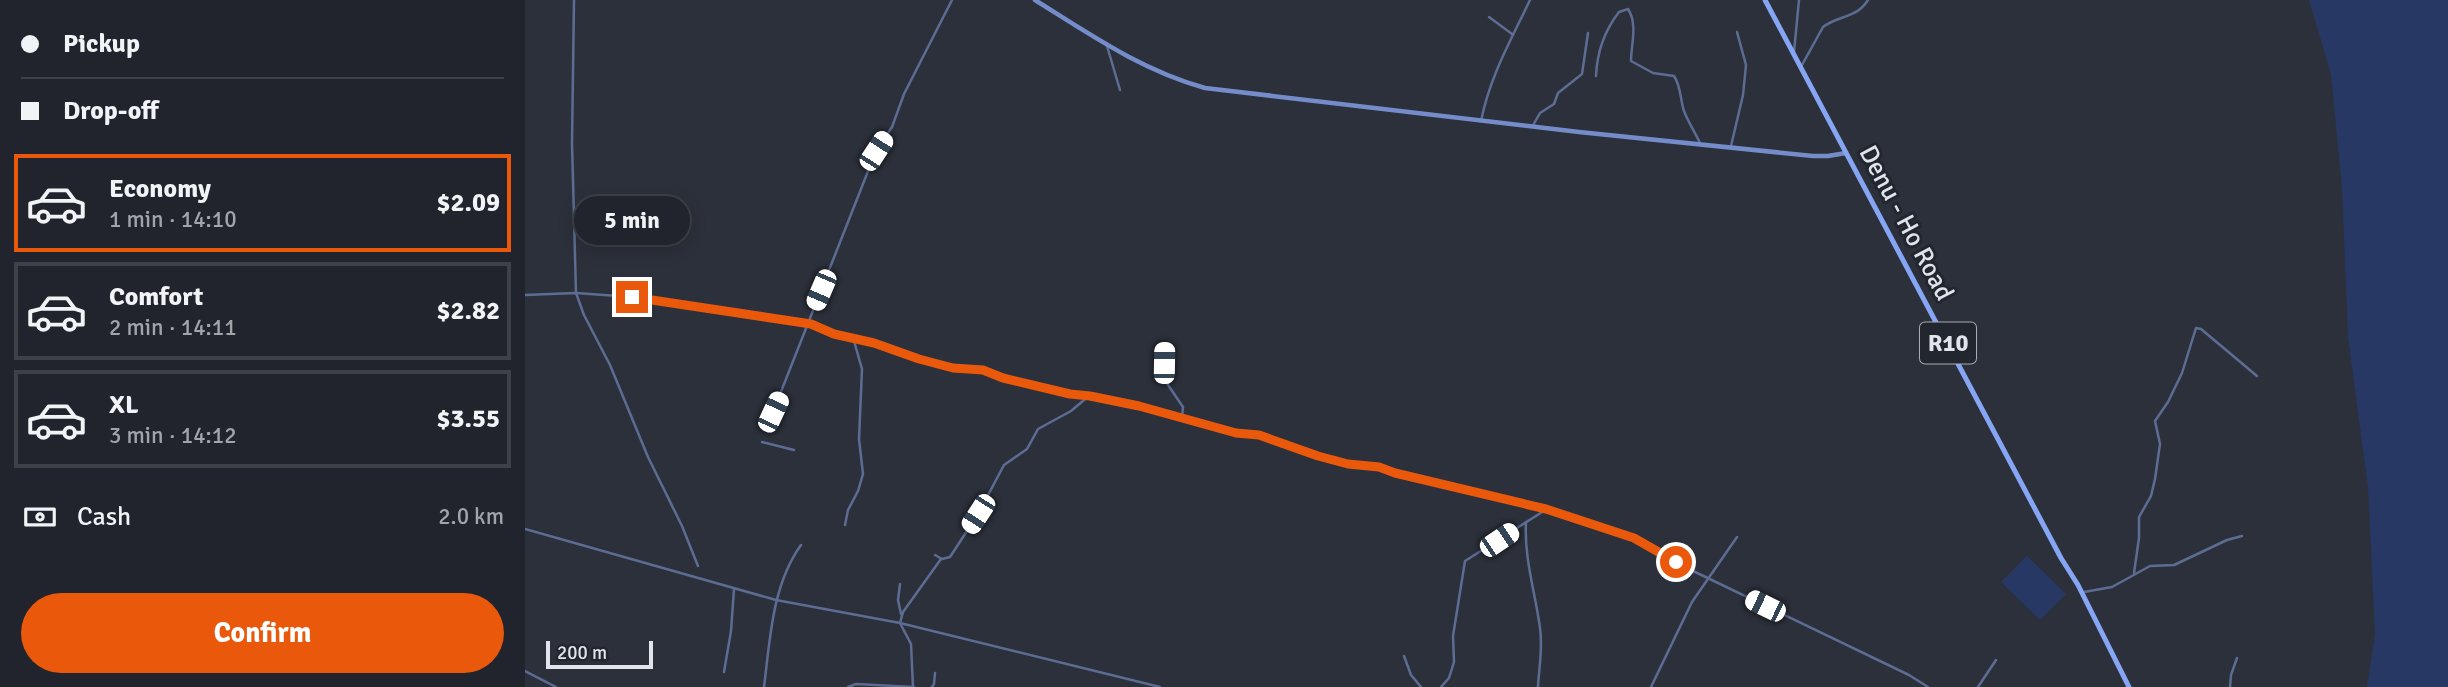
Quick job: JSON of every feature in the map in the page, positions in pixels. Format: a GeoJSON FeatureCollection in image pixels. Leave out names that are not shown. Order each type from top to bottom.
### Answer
{"type":"FeatureCollection","features":[{"type":"Feature","properties":{"kind":"main road","name":"Denu - Ho Road"},"geometry":{"type":"LineString","coordinates":[[1765,0],[2129,687]]}},
{"type":"Feature","properties":{"kind":"street"},"geometry":{"type":"LineString","coordinates":[[574,0],[572,143],[576,293],[584,315],[610,365],[648,457],[687,535],[698,566]]}},
{"type":"Feature","properties":{"kind":"street"},"geometry":{"type":"LineString","coordinates":[[773,412],[876,151],[892,127],[904,94],[952,0]]}},
{"type":"Feature","properties":{"kind":"street"},"geometry":{"type":"LineString","coordinates":[[1035,0],[1160,74],[1205,88],[1532,127],[1813,156],[1847,152]]}},
{"type":"Feature","properties":{"kind":"street"},"geometry":{"type":"LineString","coordinates":[[1481,121],[1493,76],[1530,0]]}},
{"type":"Feature","properties":{"kind":"street"},"geometry":{"type":"LineString","coordinates":[[1794,54],[1799,0]]}},
{"type":"Feature","properties":{"kind":"street"},"geometry":{"type":"LineString","coordinates":[[1801,67],[1823,27],[1854,15],[1868,0]]}},
{"type":"Feature","properties":{"kind":"street"},"geometry":{"type":"LineString","coordinates":[[1596,76],[1597,62],[1607,30],[1619,12],[1628,9],[1632,19],[1634,44],[1630,61],[1653,73],[1674,76],[1678,81],[1685,114],[1700,143]]}},
{"type":"Feature","properties":{"kind":"street"},"geometry":{"type":"LineString","coordinates":[[1489,17],[1512,34]]}},
{"type":"Feature","properties":{"kind":"street"},"geometry":{"type":"LineString","coordinates":[[1731,146],[1743,96],[1746,65],[1737,32]]}},
{"type":"Feature","properties":{"kind":"street"},"geometry":{"type":"LineString","coordinates":[[1532,127],[1540,113],[1554,104],[1558,93],[1582,74],[1588,33]]}},
{"type":"Feature","properties":{"kind":"street"},"geometry":{"type":"LineString","coordinates":[[1107,45],[1120,90]]}},
{"type":"Feature","properties":{"kind":"street"},"geometry":{"type":"LineString","coordinates":[[525,295],[576,293],[691,304],[807,323],[854,340],[874,343],[953,368],[983,370],[1003,378],[1070,394],[1182,417],[1236,433],[1259,435],[1348,464],[1379,467],[1546,509],[1634,538],[1709,578],[1909,675],[1928,687]]}},
{"type":"Feature","properties":{"kind":"street"},"geometry":{"type":"LineString","coordinates":[[2134,573],[2139,517],[2151,496],[2160,444],[2155,421],[2182,373],[2196,328],[2201,329],[2257,376]]}},
{"type":"Feature","properties":{"kind":"street"},"geometry":{"type":"LineString","coordinates":[[845,525],[848,510],[863,474],[859,439],[862,369],[854,340]]}},
{"type":"Feature","properties":{"kind":"street"},"geometry":{"type":"LineString","coordinates":[[1164,346],[1164,379],[1183,407],[1182,417]]}},
{"type":"Feature","properties":{"kind":"street"},"geometry":{"type":"LineString","coordinates":[[901,617],[941,559],[950,557],[978,514],[1004,466],[1027,449],[1038,429],[1071,411],[1090,396]]}},
{"type":"Feature","properties":{"kind":"street"},"geometry":{"type":"LineString","coordinates":[[762,442],[794,450]]}},
{"type":"Feature","properties":{"kind":"street"},"geometry":{"type":"LineString","coordinates":[[1441,687],[1449,678],[1454,662],[1453,636],[1465,561],[1546,509]]}},
{"type":"Feature","properties":{"kind":"street"},"geometry":{"type":"LineString","coordinates":[[1526,522],[1527,566],[1531,569],[1542,649],[1538,687]]}},
{"type":"Feature","properties":{"kind":"street"},"geometry":{"type":"LineString","coordinates":[[525,529],[776,600],[900,623],[1160,687]]}},
{"type":"Feature","properties":{"kind":"street"},"geometry":{"type":"LineString","coordinates":[[2080,592],[2112,587],[2150,566],[2173,565],[2227,540],[2242,536]]}},
{"type":"Feature","properties":{"kind":"street"},"geometry":{"type":"LineString","coordinates":[[1651,687],[1692,602],[1737,537]]}},
{"type":"Feature","properties":{"kind":"street"},"geometry":{"type":"LineString","coordinates":[[764,687],[776,600],[793,556],[801,545]]}},
{"type":"Feature","properties":{"kind":"street"},"geometry":{"type":"LineString","coordinates":[[935,555],[941,559]]}},
{"type":"Feature","properties":{"kind":"street"},"geometry":{"type":"LineString","coordinates":[[848,687],[856,684],[913,687],[911,644],[900,623],[900,584]]}},
{"type":"Feature","properties":{"kind":"street"},"geometry":{"type":"LineString","coordinates":[[724,672],[734,589]]}},
{"type":"Feature","properties":{"kind":"street"},"geometry":{"type":"LineString","coordinates":[[1403,656],[1411,675],[1421,687]]}},
{"type":"Feature","properties":{"kind":"street"},"geometry":{"type":"LineString","coordinates":[[2230,687],[2237,658]]}},
{"type":"Feature","properties":{"kind":"street"},"geometry":{"type":"LineString","coordinates":[[1978,687],[1996,660]]}},
{"type":"Feature","properties":{"kind":"street"},"geometry":{"type":"LineString","coordinates":[[525,671],[556,687]]}},
{"type":"Feature","properties":{"kind":"street"},"geometry":{"type":"LineString","coordinates":[[932,687],[935,674]]}},
{"type":"Feature","properties":{"kind":"shaded area"},"geometry":{"type":"Polygon","coordinates":[[[2309,0],[2448,0],[2448,687],[2367,687],[2375,634],[2368,487],[2348,337],[2342,188],[2331,74],[2309,0]]]}},
{"type":"Feature","properties":{"kind":"shaded area"},"geometry":{"type":"Polygon","coordinates":[[[2027,556],[2066,594],[2040,620],[2001,582],[2027,556]]]}},
{"type":"Feature","properties":{"kind":"route"},"geometry":{"type":"LineString","coordinates":[[632,297],[811,324],[834,334],[874,343],[953,368],[983,370],[1003,378],[1070,394],[1139,406],[1236,433],[1259,435],[1348,464],[1379,467],[1546,509],[1634,538],[1676,562]]}}]}
